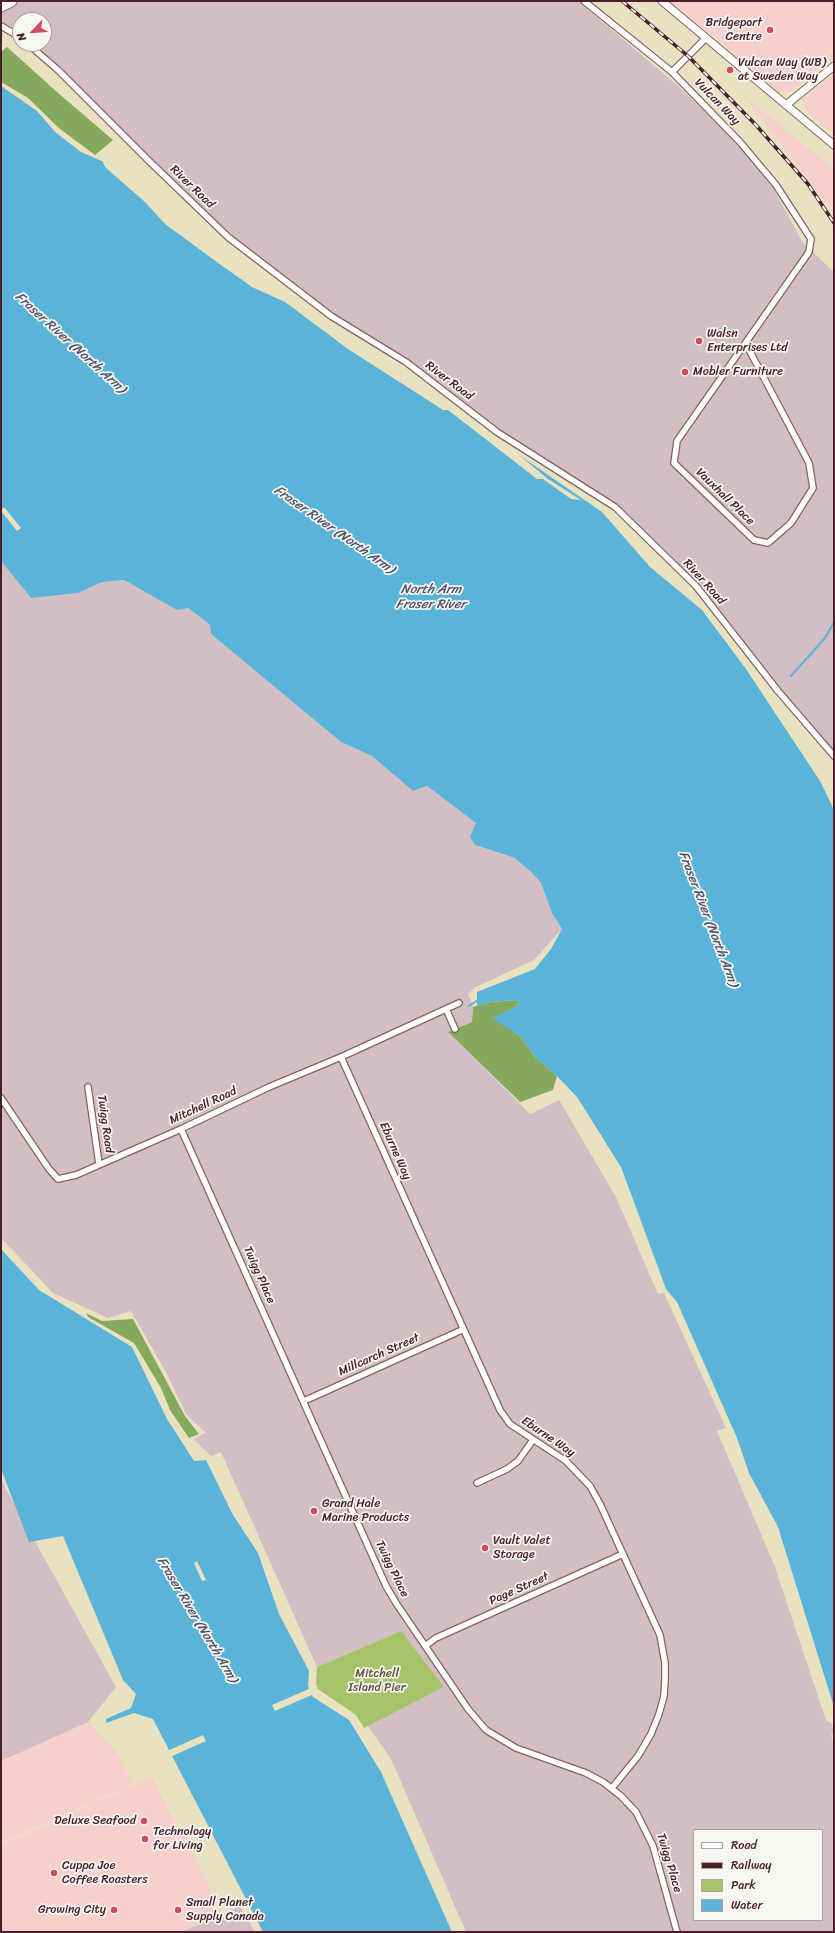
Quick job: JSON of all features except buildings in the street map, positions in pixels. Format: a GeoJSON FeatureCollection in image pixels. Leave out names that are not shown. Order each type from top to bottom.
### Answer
{"type":"FeatureCollection","features":[{"type":"Feature","properties":{"kind":"highway"},"geometry":{"type":"LineString","coordinates":[[1,6],[11,1]]}},
{"type":"Feature","properties":{"kind":"street","name":"Vulcan Way"},"geometry":{"type":"LineString","coordinates":[[584,1],[672,72],[740,142],[776,185],[811,240]]}},
{"type":"Feature","properties":{"kind":"street"},"geometry":{"type":"LineString","coordinates":[[662,1],[834,145]]}},
{"type":"Feature","properties":{"kind":"street"},"geometry":{"type":"LineString","coordinates":[[1,26],[12,32]]}},
{"type":"Feature","properties":{"kind":"street"},"geometry":{"type":"LineString","coordinates":[[672,72],[706,38]]}},
{"type":"Feature","properties":{"kind":"street","name":"River Road"},"geometry":{"type":"LineString","coordinates":[[37,52],[58,70],[228,237],[332,316],[406,362],[497,432],[615,507],[696,586],[778,690],[834,756]]}},
{"type":"Feature","properties":{"kind":"street"},"geometry":{"type":"LineString","coordinates":[[786,105],[834,66]]}},
{"type":"Feature","properties":{"kind":"street","name":"Vauxhall Place"},"geometry":{"type":"LineString","coordinates":[[746,344],[809,464],[813,488],[791,523],[768,542],[754,540],[674,463],[677,441],[809,252],[811,240]]}},
{"type":"Feature","properties":{"kind":"street","name":"Mitchell Road"},"geometry":{"type":"LineString","coordinates":[[1,1098],[49,1169],[58,1179],[76,1175],[182,1129],[278,1083],[341,1057],[459,1003]]}},
{"type":"Feature","properties":{"kind":"street"},"geometry":{"type":"LineString","coordinates":[[446,1009],[455,1029]]}},
{"type":"Feature","properties":{"kind":"street","name":"Eburne Way"},"geometry":{"type":"LineString","coordinates":[[341,1057],[495,1402],[504,1418],[517,1430],[566,1462],[590,1486],[600,1504],[660,1635],[665,1663],[664,1696],[651,1734],[638,1756],[612,1788]]}},
{"type":"Feature","properties":{"kind":"street","name":"Twigg Road"},"geometry":{"type":"LineString","coordinates":[[88,1087],[99,1164]]}},
{"type":"Feature","properties":{"kind":"street","name":"Twigg Place"},"geometry":{"type":"LineString","coordinates":[[182,1129],[386,1586],[425,1646],[479,1723],[495,1737],[516,1748],[586,1773],[612,1788],[636,1812],[648,1833],[657,1857],[677,1932]]}},
{"type":"Feature","properties":{"kind":"street","name":"Millcarch Street"},"geometry":{"type":"LineString","coordinates":[[304,1401],[462,1330]]}},
{"type":"Feature","properties":{"kind":"street"},"geometry":{"type":"LineString","coordinates":[[477,1483],[518,1461],[532,1440]]}},
{"type":"Feature","properties":{"kind":"street","name":"Page Street"},"geometry":{"type":"LineString","coordinates":[[425,1646],[436,1638],[623,1554]]}},
{"type":"Feature","properties":{"kind":"shaded area"},"geometry":{"type":"Polygon","coordinates":[[[1,1],[578,1],[678,86],[718,124],[747,155],[773,188],[803,243],[834,272],[834,756],[696,586],[615,507],[497,432],[406,362],[361,335],[228,237],[36,52],[52,52],[52,12],[12,12],[12,32],[1,26],[1,1]]]}},
{"type":"Feature","properties":{"kind":"shaded area","name":"Bridgeport Centre"},"geometry":{"type":"Polygon","coordinates":[[[671,1],[834,1],[834,59],[817,70],[790,92],[780,92],[671,1]]]}},
{"type":"Feature","properties":{"kind":"shaded area"},"geometry":{"type":"Polygon","coordinates":[[[834,74],[834,135],[805,111],[802,104],[806,97],[834,74]]]}},
{"type":"Feature","properties":{"kind":"shaded area"},"geometry":{"type":"Polygon","coordinates":[[[743,95],[834,169],[834,213],[743,95]]]}},
{"type":"Feature","properties":{"kind":"shaded area"},"geometry":{"type":"Polygon","coordinates":[[[1,561],[31,598],[78,593],[102,582],[124,580],[177,610],[187,608],[210,625],[211,634],[341,742],[372,756],[413,791],[427,786],[477,823],[475,845],[515,858],[541,883],[552,913],[562,929],[534,960],[474,988],[468,994],[473,1007],[472,1022],[448,1032],[530,1114],[559,1100],[616,1197],[658,1294],[664,1293],[726,1428],[717,1431],[775,1567],[826,1720],[832,1724],[834,1732],[831,1735],[834,1745],[834,1932],[466,1932],[391,1759],[368,1726],[401,1631],[317,1667],[221,1452],[211,1456],[193,1439],[206,1433],[186,1414],[167,1374],[131,1311],[108,1318],[53,1293],[1,1238],[1,561]]]}},
{"type":"Feature","properties":{"kind":"shaded area"},"geometry":{"type":"Polygon","coordinates":[[[1,1480],[116,1687],[88,1722],[1,1761],[1,1480]]]}},
{"type":"Feature","properties":{"kind":"shaded area"},"geometry":{"type":"Polygon","coordinates":[[[88,1722],[118,1754],[133,1784],[1,1843],[1,1761],[88,1722]]]}},
{"type":"Feature","properties":{"kind":"shaded area"},"geometry":{"type":"Polygon","coordinates":[[[152,1777],[181,1835],[187,1840],[223,1914],[182,1932],[1,1932],[1,1845],[152,1777]]]}},
{"type":"Feature","properties":{"kind":"shaded area"},"geometry":{"type":"Polygon","coordinates":[[[240,1906],[255,1932],[182,1932],[223,1914],[240,1906]]]}},
{"type":"Feature","properties":{"kind":"green space"},"geometry":{"type":"Polygon","coordinates":[[[7,47],[113,140],[95,155],[60,129],[28,98],[1,82],[1,52],[7,47]]]}},
{"type":"Feature","properties":{"kind":"green space"},"geometry":{"type":"Polygon","coordinates":[[[519,1001],[516,1007],[493,1018],[521,1037],[535,1057],[557,1076],[553,1090],[520,1102],[448,1032],[472,1022],[473,1007],[491,1002],[519,1001]]]}},
{"type":"Feature","properties":{"kind":"green space"},"geometry":{"type":"Polygon","coordinates":[[[86,1313],[102,1321],[133,1319],[185,1416],[199,1434],[189,1438],[170,1410],[161,1388],[134,1343],[88,1317],[86,1313]]]}},
{"type":"Feature","properties":{"kind":"green space","name":"Mitchell Island Pier"},"geometry":{"type":"Polygon","coordinates":[[[401,1631],[444,1687],[364,1728],[356,1715],[318,1689],[316,1684],[317,1667],[401,1631]]]}},
{"type":"Feature","properties":{"kind":"water","name":"North Arm Fraser River"},"geometry":{"type":"Polygon","coordinates":[[[1,86],[37,111],[55,132],[81,152],[111,165],[187,231],[369,352],[602,512],[650,567],[702,610],[746,669],[820,781],[834,810],[834,1707],[778,1527],[749,1473],[737,1438],[677,1302],[666,1289],[621,1167],[577,1097],[557,1076],[535,1057],[521,1037],[492,1018],[516,1007],[519,1001],[491,1002],[477,1006],[477,992],[535,969],[551,949],[562,929],[552,913],[541,883],[515,858],[475,845],[470,837],[476,823],[427,786],[413,791],[372,756],[341,742],[211,634],[210,625],[188,608],[177,610],[124,580],[102,582],[78,593],[31,598],[1,561],[1,86]]]}},
{"type":"Feature","properties":{"kind":"water","name":"Fraser River (North Arm)"},"geometry":{"type":"Polygon","coordinates":[[[1,1249],[39,1290],[132,1347],[167,1419],[194,1461],[206,1460],[233,1515],[258,1553],[279,1614],[309,1671],[308,1686],[313,1697],[349,1720],[381,1772],[452,1932],[263,1932],[153,1719],[134,1713],[106,1723],[106,1719],[131,1708],[136,1694],[123,1680],[63,1536],[29,1542],[1,1469],[1,1249]]]}},
{"type":"Feature","properties":{"kind":"pier"},"geometry":{"type":"Polygon","coordinates":[[[104,160],[112,164],[188,229],[286,290],[336,327],[501,440],[548,479],[581,500],[571,499],[543,479],[537,479],[448,410],[443,410],[348,349],[285,302],[252,287],[221,265],[165,224],[145,202],[106,168],[103,163],[104,160]]]}},
{"type":"Feature","properties":{"kind":"pier"},"geometry":{"type":"Polygon","coordinates":[[[4,507],[21,528],[17,531],[1,511],[4,507]]]}},
{"type":"Feature","properties":{"kind":"pier"},"geometry":{"type":"Polygon","coordinates":[[[197,1561],[206,1580],[202,1581],[194,1563],[197,1561]]]}},
{"type":"Feature","properties":{"kind":"pier","name":"Mitchell Island Pier"},"geometry":{"type":"Polygon","coordinates":[[[311,1688],[314,1694],[275,1711],[272,1705],[311,1688]]]}},
{"type":"Feature","properties":{"kind":"pier"},"geometry":{"type":"Polygon","coordinates":[[[203,1735],[206,1741],[170,1757],[167,1751],[203,1735]]]}},
{"type":"Feature","properties":{"kind":"waterway"},"geometry":{"type":"LineString","coordinates":[[791,676],[825,638],[834,622]]}},
{"type":"Feature","properties":{"kind":"waterway"},"geometry":{"type":"LineString","coordinates":[[469,1006],[478,1000]]}},
{"type":"Feature","properties":{"kind":"railway"},"geometry":{"type":"LineString","coordinates":[[622,1],[688,56],[755,124],[808,184],[834,223]]}},
{"type":"Feature","properties":{"kind":"place","name":"Bridgeport Centre"},"geometry":{"type":"Point","coordinates":[770,30]}},
{"type":"Feature","properties":{"kind":"place","name":"Vulcan Way (WB) at Sweden Way"},"geometry":{"type":"Point","coordinates":[730,70]}},
{"type":"Feature","properties":{"kind":"place","name":"Walsn Enterprises Ltd"},"geometry":{"type":"Point","coordinates":[699,341]}},
{"type":"Feature","properties":{"kind":"place","name":"Mobler Furniture"},"geometry":{"type":"Point","coordinates":[685,372]}},
{"type":"Feature","properties":{"kind":"place","name":"Grand Hale Marine Products"},"geometry":{"type":"Point","coordinates":[314,1511]}},
{"type":"Feature","properties":{"kind":"place","name":"Vault Valet Storage"},"geometry":{"type":"Point","coordinates":[485,1548]}},
{"type":"Feature","properties":{"kind":"place","name":"Deluxe Seafood"},"geometry":{"type":"Point","coordinates":[144,1821]}},
{"type":"Feature","properties":{"kind":"place","name":"Technology for Living"},"geometry":{"type":"Point","coordinates":[145,1839]}},
{"type":"Feature","properties":{"kind":"place","name":"Cuppa Joe Coffee Roasters"},"geometry":{"type":"Point","coordinates":[54,1873]}},
{"type":"Feature","properties":{"kind":"place","name":"Growing City"},"geometry":{"type":"Point","coordinates":[114,1910]}},
{"type":"Feature","properties":{"kind":"place","name":"Small Planet Supply Canada"},"geometry":{"type":"Point","coordinates":[178,1910]}}]}
